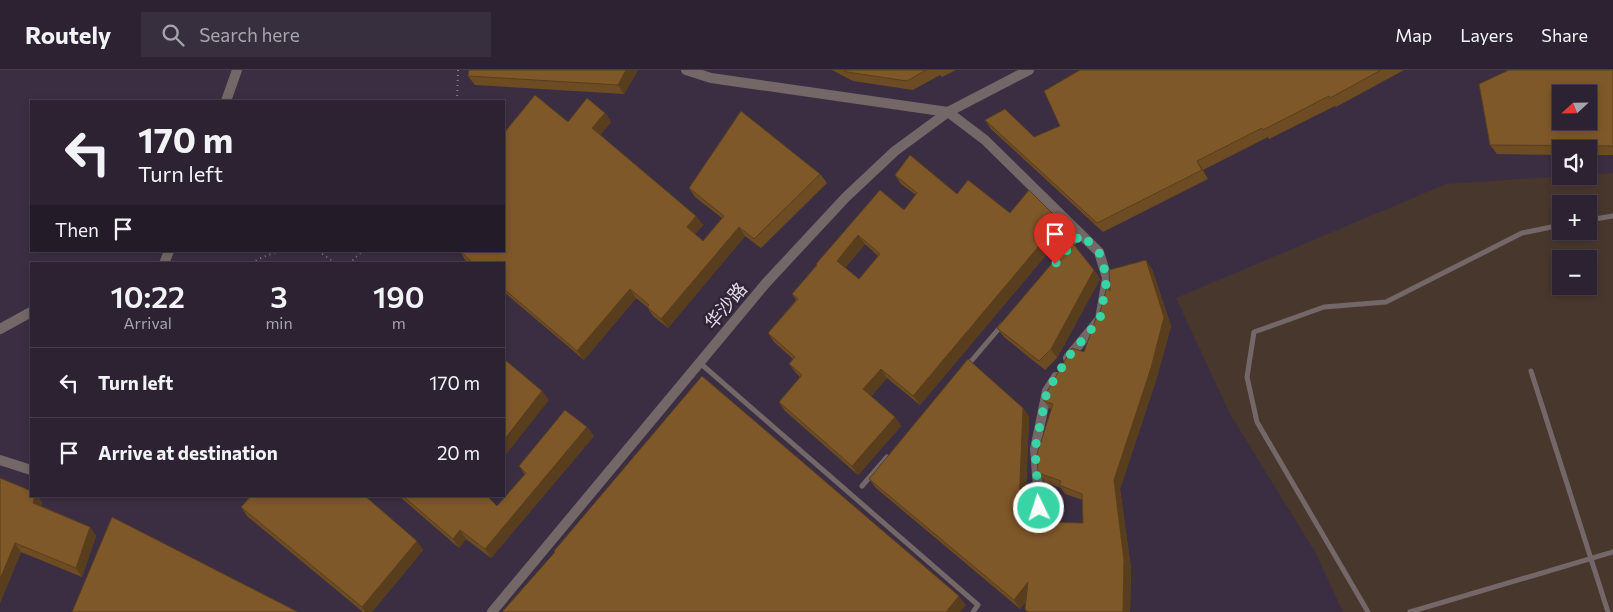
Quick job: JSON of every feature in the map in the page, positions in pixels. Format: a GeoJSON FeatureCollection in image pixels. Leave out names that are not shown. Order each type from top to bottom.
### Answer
{"type":"FeatureCollection","features":[{"type":"Feature","properties":{"kind":"street"},"geometry":{"type":"LineString","coordinates":[[226,100],[237,70]]}},
{"type":"Feature","properties":{"kind":"street"},"geometry":{"type":"LineString","coordinates":[[686,70],[711,78],[948,112],[985,140],[1099,252],[1107,278],[1100,319],[1069,356],[1047,391],[1035,449],[1041,526]]}},
{"type":"Feature","properties":{"kind":"street","name":"华沙路"},"geometry":{"type":"LineString","coordinates":[[492,612],[766,283],[846,197],[894,151],[948,112],[1029,70]]}},
{"type":"Feature","properties":{"kind":"street"},"geometry":{"type":"LineString","coordinates":[[0,329],[30,313]]}},
{"type":"Feature","properties":{"kind":"street"},"geometry":{"type":"LineString","coordinates":[[0,460],[30,470]]}},
{"type":"Feature","properties":{"kind":"lane"},"geometry":{"type":"LineString","coordinates":[[1597,219],[1613,216]]}},
{"type":"Feature","properties":{"kind":"lane"},"geometry":{"type":"LineString","coordinates":[[1368,612],[1257,422],[1247,377],[1254,332],[1324,307],[1386,302],[1522,232],[1552,227]]}},
{"type":"Feature","properties":{"kind":"lane"},"geometry":{"type":"LineString","coordinates":[[1062,256],[1081,234]]}},
{"type":"Feature","properties":{"kind":"lane"},"geometry":{"type":"LineString","coordinates":[[965,368],[1004,323]]}},
{"type":"Feature","properties":{"kind":"lane"},"geometry":{"type":"LineString","coordinates":[[700,362],[978,605],[972,612]]}},
{"type":"Feature","properties":{"kind":"lane"},"geometry":{"type":"LineString","coordinates":[[1531,371],[1608,612]]}},
{"type":"Feature","properties":{"kind":"lane"},"geometry":{"type":"LineString","coordinates":[[862,486],[894,449]]}},
{"type":"Feature","properties":{"kind":"lane"},"geometry":{"type":"LineString","coordinates":[[1410,612],[1613,552]]}},
{"type":"Feature","properties":{"kind":"path"},"geometry":{"type":"LineString","coordinates":[[457,100],[458,70]]}},
{"type":"Feature","properties":{"kind":"path"},"geometry":{"type":"LineString","coordinates":[[254,262],[276,252]]}},
{"type":"Feature","properties":{"kind":"path"},"geometry":{"type":"LineString","coordinates":[[319,252],[334,262]]}},
{"type":"Feature","properties":{"kind":"path"},"geometry":{"type":"LineString","coordinates":[[351,262],[361,252]]}},
{"type":"Feature","properties":{"kind":"shaded area"},"geometry":{"type":"Polygon","coordinates":[[[1613,173],[1613,612],[1343,612],[1315,552],[1230,414],[1176,298],[1446,184],[1552,177],[1552,185],[1597,185],[1597,174],[1613,173]]]}},
{"type":"Feature","properties":{"kind":"building"},"geometry":{"type":"Polygon","coordinates":[[[469,70],[626,70],[618,85],[468,76],[469,70]]]}},
{"type":"Feature","properties":{"kind":"building"},"geometry":{"type":"Polygon","coordinates":[[[843,70],[926,70],[907,81],[843,70]]]}},
{"type":"Feature","properties":{"kind":"building"},"geometry":{"type":"Polygon","coordinates":[[[1080,70],[1381,70],[1330,98],[1329,96],[1197,161],[1202,170],[1097,223],[985,120],[1005,109],[1034,137],[1060,126],[1044,91],[1080,70]]]}},
{"type":"Feature","properties":{"kind":"building"},"geometry":{"type":"Polygon","coordinates":[[[1509,70],[1613,70],[1613,146],[1597,146],[1597,140],[1552,140],[1552,146],[1490,145],[1479,84],[1509,70]]]}},
{"type":"Feature","properties":{"kind":"building"},"geometry":{"type":"Polygon","coordinates":[[[535,95],[568,122],[587,98],[605,113],[592,128],[696,216],[687,227],[703,241],[724,216],[689,188],[741,111],[820,174],[754,239],[739,227],[661,319],[647,307],[649,305],[630,289],[577,351],[505,290],[505,262],[472,262],[461,252],[505,252],[505,132],[535,95]]]}},
{"type":"Feature","properties":{"kind":"building"},"geometry":{"type":"Polygon","coordinates":[[[910,155],[957,194],[968,180],[1010,213],[1029,190],[1060,221],[913,396],[881,369],[863,389],[895,417],[852,466],[779,402],[802,375],[789,364],[795,357],[768,333],[798,299],[792,294],[880,190],[904,210],[917,193],[895,175],[910,155]],[[858,235],[837,261],[859,279],[880,254],[858,235]]]}},
{"type":"Feature","properties":{"kind":"building"},"geometry":{"type":"Polygon","coordinates":[[[1071,241],[1094,270],[1051,349],[1039,361],[997,328],[1071,241]]]}},
{"type":"Feature","properties":{"kind":"building"},"geometry":{"type":"Polygon","coordinates":[[[1146,260],[1164,317],[1151,368],[1114,480],[1124,560],[1123,612],[1028,612],[1025,609],[1028,582],[1014,600],[869,479],[968,359],[1023,408],[1019,507],[1025,491],[1029,522],[1035,524],[1039,522],[1083,523],[1082,494],[1059,485],[1061,481],[1038,473],[1037,454],[1053,404],[1044,401],[1045,395],[1072,348],[1084,352],[1100,312],[1107,287],[1110,291],[1109,270],[1146,260]]]}},
{"type":"Feature","properties":{"kind":"building"},"geometry":{"type":"Polygon","coordinates":[[[505,360],[542,391],[505,439],[505,360]]]}},
{"type":"Feature","properties":{"kind":"building"},"geometry":{"type":"Polygon","coordinates":[[[702,376],[959,596],[946,612],[502,612],[555,552],[702,376]]]}},
{"type":"Feature","properties":{"kind":"building"},"geometry":{"type":"Polygon","coordinates":[[[565,410],[587,427],[485,549],[460,530],[453,539],[404,497],[488,497],[497,506],[526,473],[519,466],[565,410]]]}},
{"type":"Feature","properties":{"kind":"building"},"geometry":{"type":"Polygon","coordinates":[[[0,478],[30,491],[30,497],[35,497],[33,503],[90,527],[76,568],[15,543],[0,579],[0,478]]]}},
{"type":"Feature","properties":{"kind":"building"},"geometry":{"type":"Polygon","coordinates":[[[250,497],[366,497],[417,541],[362,607],[241,507],[250,497]]]}},
{"type":"Feature","properties":{"kind":"building"},"geometry":{"type":"Polygon","coordinates":[[[112,517],[298,612],[72,612],[112,517]]]}},
{"type":"Feature","properties":{"kind":"route"},"geometry":{"type":"LineString","coordinates":[[1039,508],[1035,449],[1047,391],[1069,356],[1100,319],[1107,278],[1099,252],[1081,234],[1055,264]]}}]}
